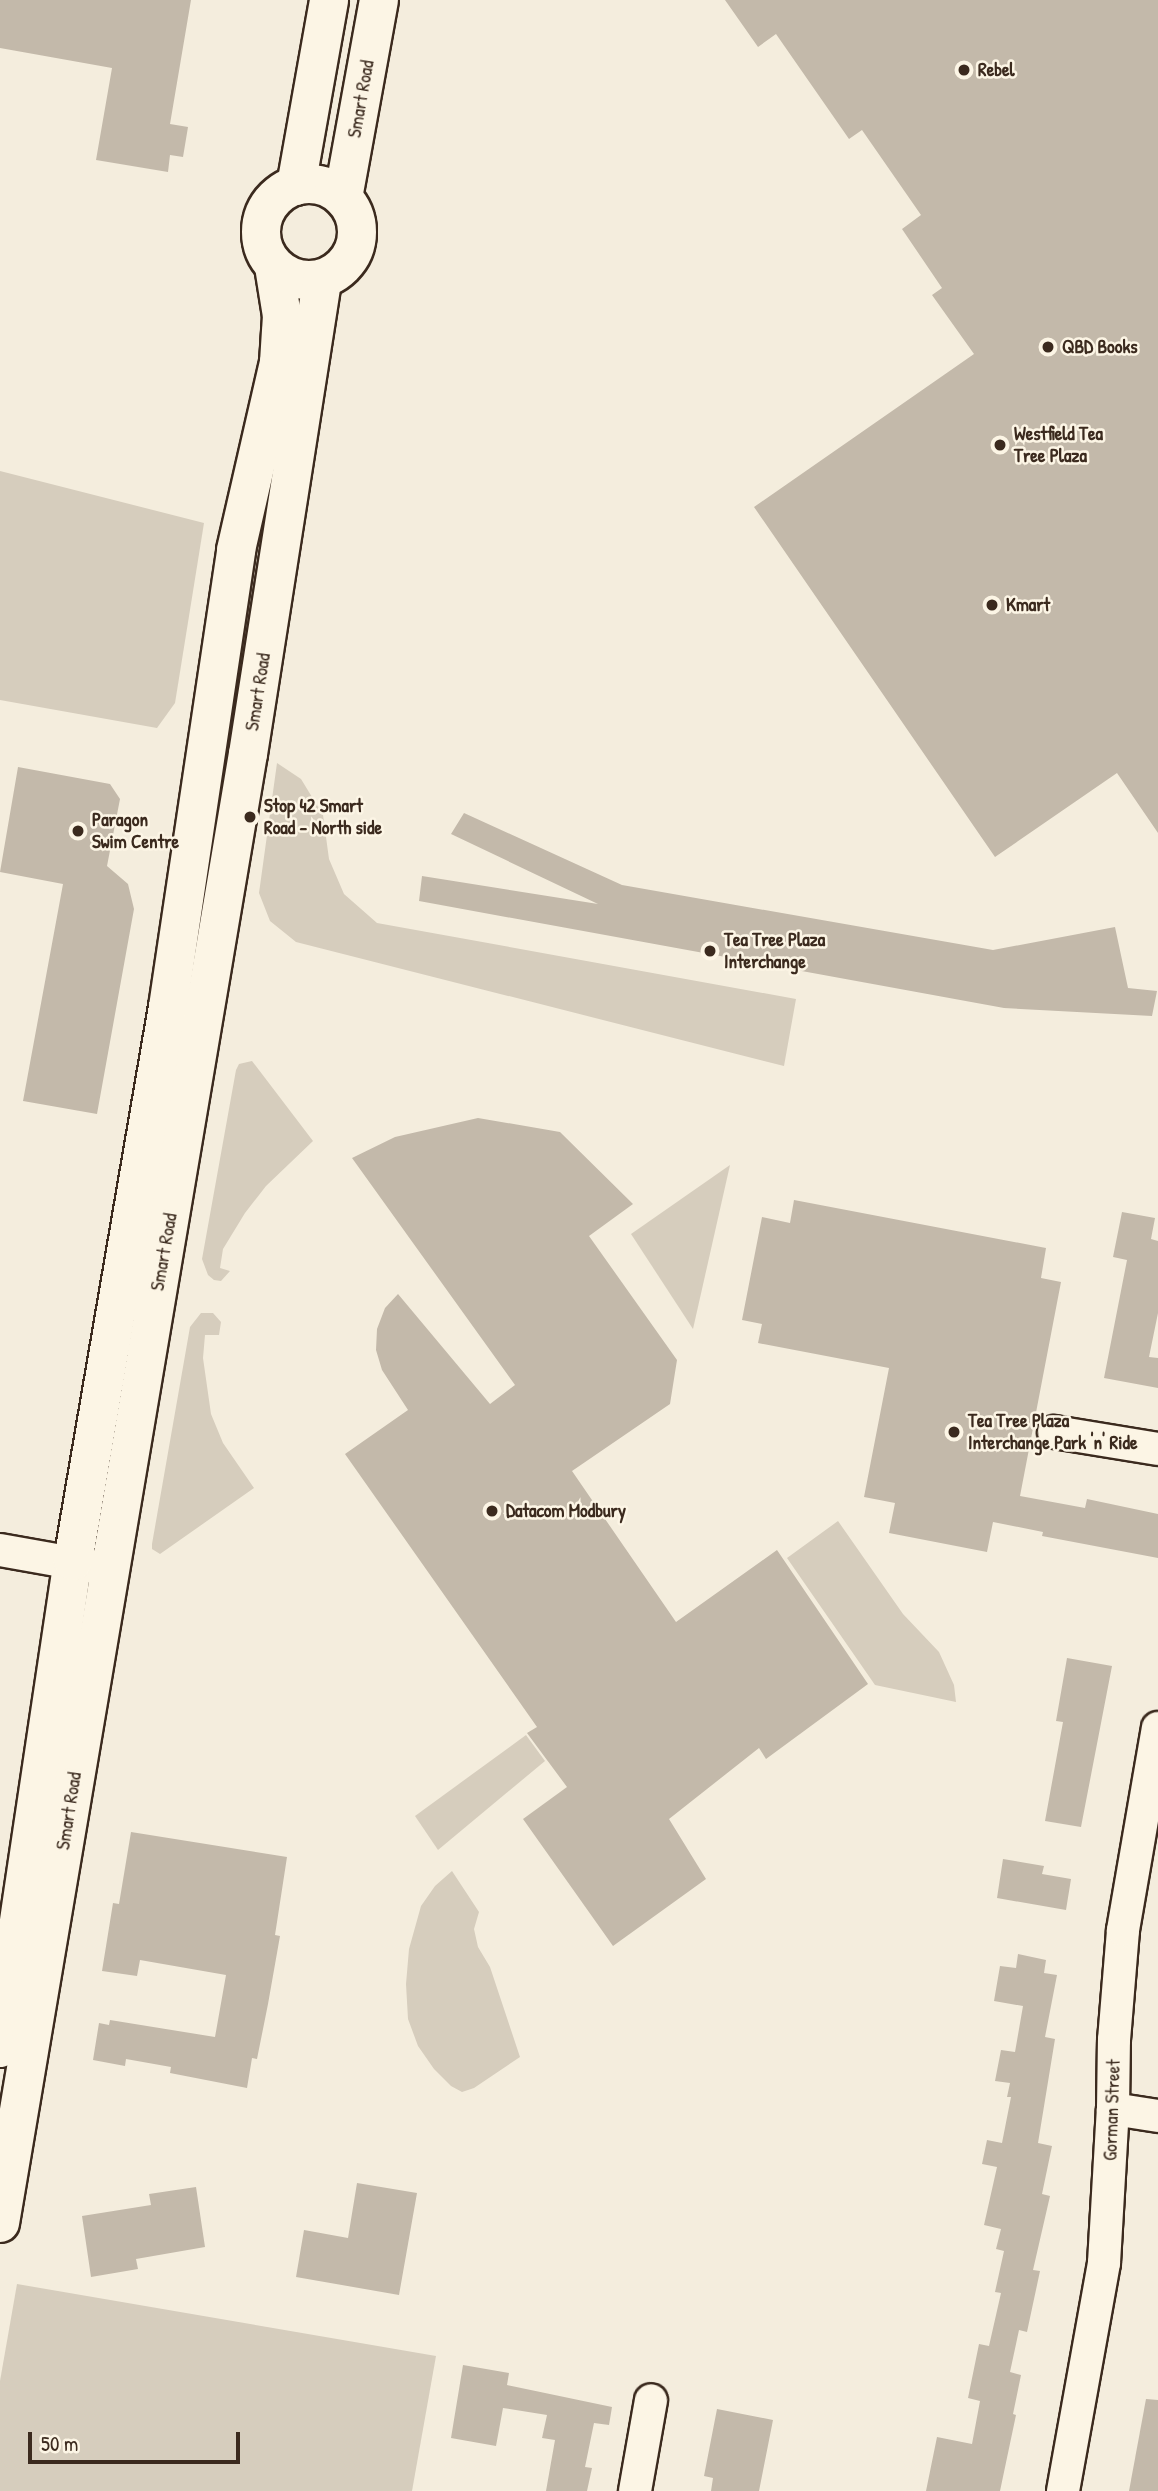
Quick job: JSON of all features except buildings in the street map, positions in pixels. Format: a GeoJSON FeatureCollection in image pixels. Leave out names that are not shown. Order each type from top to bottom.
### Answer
{"type":"FeatureCollection","features":[{"type":"Feature","properties":{"kind":"main road"},"geometry":{"type":"LineString","coordinates":[[296,186],[329,0]]}},
{"type":"Feature","properties":{"kind":"main road","name":"Smart Road"},"geometry":{"type":"LineString","coordinates":[[343,198],[379,0]]}},
{"type":"Feature","properties":{"kind":"main road"},"geometry":{"type":"LineString","coordinates":[[320,185],[343,198],[352,208],[357,225],[356,243],[348,261],[337,272],[322,279],[298,279],[274,266],[262,242],[261,226],[274,199],[296,186],[320,185]]}},
{"type":"Feature","properties":{"kind":"main road","name":"Smart Road"},"geometry":{"type":"LineString","coordinates":[[0,2223],[209,727],[250,478],[279,362],[282,316],[274,266]]}},
{"type":"Feature","properties":{"kind":"main road","name":"Smart Road"},"geometry":{"type":"LineString","coordinates":[[0,2048],[248,754],[322,279]]}},
{"type":"Feature","properties":{"kind":"street"},"geometry":{"type":"LineString","coordinates":[[1054,1432],[1158,1449]]}},
{"type":"Feature","properties":{"kind":"street"},"geometry":{"type":"LineString","coordinates":[[0,1550],[91,1566]]}},
{"type":"Feature","properties":{"kind":"street","name":"Gorman Street"},"geometry":{"type":"LineString","coordinates":[[1063,2491],[1104,2263],[1114,2040],[1123,1930],[1158,1728]]}},
{"type":"Feature","properties":{"kind":"street"},"geometry":{"type":"LineString","coordinates":[[1113,2109],[1158,2116]]}},
{"type":"Feature","properties":{"kind":"street"},"geometry":{"type":"LineString","coordinates":[[635,2491],[651,2400]]}},
{"type":"Feature","properties":{"kind":"shaded area"},"geometry":{"type":"Polygon","coordinates":[[[0,471],[204,523],[175,703],[157,728],[0,700],[0,471]]]}},
{"type":"Feature","properties":{"kind":"shaded area"},"geometry":{"type":"Polygon","coordinates":[[[277,763],[301,779],[323,815],[329,859],[344,894],[377,923],[796,999],[784,1066],[296,942],[270,921],[259,893],[277,763]]]}},
{"type":"Feature","properties":{"kind":"shaded area"},"geometry":{"type":"Polygon","coordinates":[[[252,1061],[313,1141],[266,1186],[245,1213],[223,1249],[220,1268],[230,1271],[221,1281],[214,1280],[208,1275],[202,1259],[236,1070],[239,1064],[252,1061]]]}},
{"type":"Feature","properties":{"kind":"shaded area"},"geometry":{"type":"Polygon","coordinates":[[[730,1165],[693,1329],[631,1234],[730,1165]]]}},
{"type":"Feature","properties":{"kind":"shaded area"},"geometry":{"type":"Polygon","coordinates":[[[201,1313],[213,1313],[221,1322],[219,1335],[205,1335],[203,1358],[211,1414],[223,1443],[254,1488],[160,1554],[152,1549],[152,1544],[190,1327],[201,1313]]]}},
{"type":"Feature","properties":{"kind":"shaded area"},"geometry":{"type":"Polygon","coordinates":[[[838,1521],[903,1614],[939,1652],[954,1685],[956,1702],[875,1685],[787,1558],[838,1521]]]}},
{"type":"Feature","properties":{"kind":"shaded area"},"geometry":{"type":"Polygon","coordinates":[[[526,1735],[545,1761],[438,1850],[415,1816],[526,1735]]]}},
{"type":"Feature","properties":{"kind":"shaded area"},"geometry":{"type":"Polygon","coordinates":[[[452,1871],[479,1912],[474,1929],[478,1947],[490,1967],[520,2057],[474,2088],[462,2092],[451,2086],[434,2069],[418,2046],[408,2019],[406,1984],[409,1949],[421,1906],[435,1886],[452,1871]]]}},
{"type":"Feature","properties":{"kind":"shaded area"},"geometry":{"type":"Polygon","coordinates":[[[17,2284],[436,2356],[412,2491],[0,2491],[0,2381],[17,2284]]]}},
{"type":"Feature","properties":{"kind":"place","name":"Rebel"},"geometry":{"type":"Point","coordinates":[964,70]}},
{"type":"Feature","properties":{"kind":"place","name":"QBD Books"},"geometry":{"type":"Point","coordinates":[1048,347]}},
{"type":"Feature","properties":{"kind":"place","name":"Westfield Tea Tree Plaza"},"geometry":{"type":"Point","coordinates":[1000,445]}},
{"type":"Feature","properties":{"kind":"place","name":"Kmart"},"geometry":{"type":"Point","coordinates":[992,605]}},
{"type":"Feature","properties":{"kind":"place","name":"Stop 42 Smart Road - North side"},"geometry":{"type":"Point","coordinates":[250,817]}},
{"type":"Feature","properties":{"kind":"place","name":"Paragon Swim Centre"},"geometry":{"type":"Point","coordinates":[78,831]}},
{"type":"Feature","properties":{"kind":"place","name":"Tea Tree Plaza Interchange"},"geometry":{"type":"Point","coordinates":[710,951]}},
{"type":"Feature","properties":{"kind":"place","name":"Tea Tree Plaza Interchange Park 'n' Ride"},"geometry":{"type":"Point","coordinates":[954,1432]}},
{"type":"Feature","properties":{"kind":"place","name":"Datacom Modbury"},"geometry":{"type":"Point","coordinates":[492,1511]}}]}
